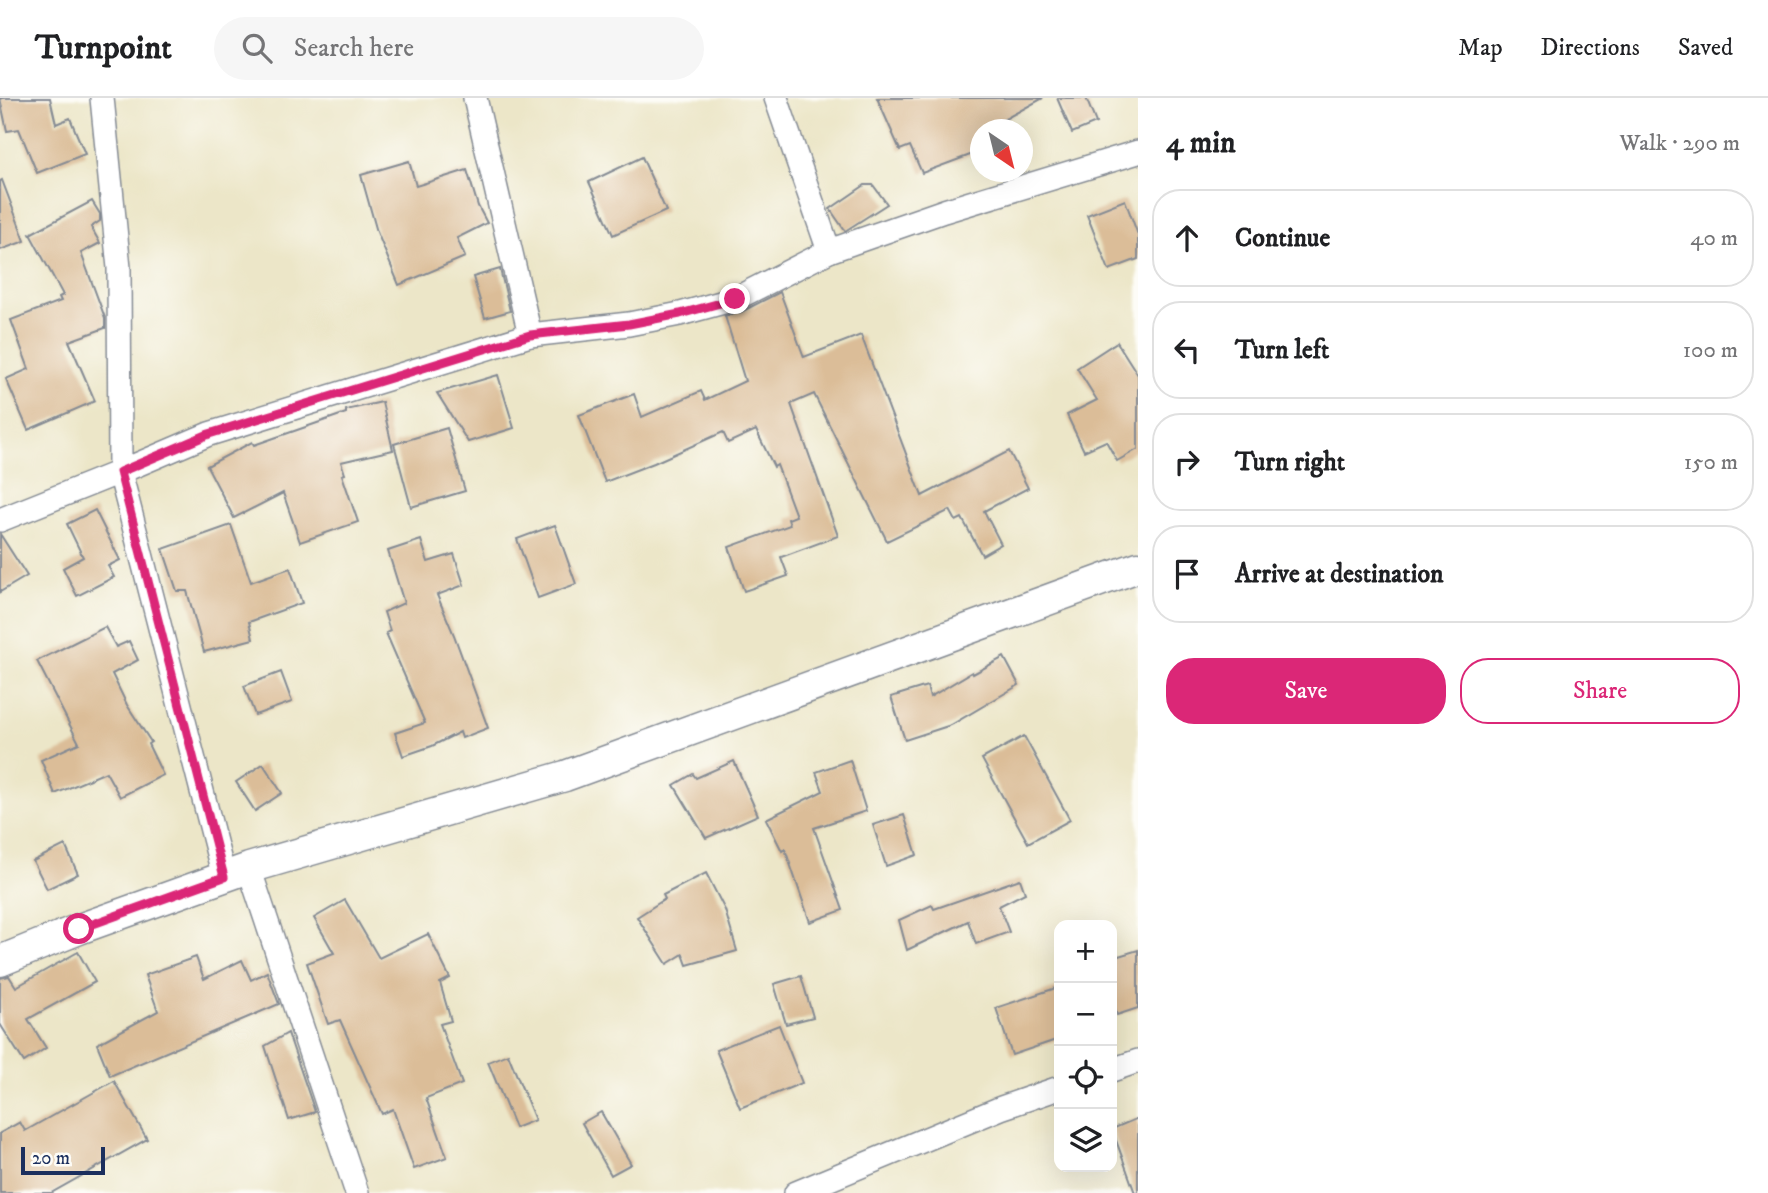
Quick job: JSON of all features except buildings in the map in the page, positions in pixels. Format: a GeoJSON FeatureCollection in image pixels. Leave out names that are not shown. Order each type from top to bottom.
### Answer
{"type":"FeatureCollection","features":[{"type":"Feature","properties":{"kind":"street"},"geometry":{"type":"LineString","coordinates":[[102,98],[119,268],[120,472],[237,872],[356,1193]]}},
{"type":"Feature","properties":{"kind":"street"},"geometry":{"type":"LineString","coordinates":[[475,98],[530,335]]}},
{"type":"Feature","properties":{"kind":"street"},"geometry":{"type":"LineString","coordinates":[[776,98],[829,251]]}},
{"type":"Feature","properties":{"kind":"street"},"geometry":{"type":"LineString","coordinates":[[0,520],[209,434],[530,335],[629,324],[735,299],[829,251],[944,211],[1138,152]]}},
{"type":"Feature","properties":{"kind":"street"},"geometry":{"type":"LineString","coordinates":[[0,961],[79,929],[237,872],[565,776],[1138,567]]}},
{"type":"Feature","properties":{"kind":"street"},"geometry":{"type":"LineString","coordinates":[[1117,1068],[1138,1061]]}},
{"type":"Feature","properties":{"kind":"street"},"geometry":{"type":"LineString","coordinates":[[796,1193],[1001,1108],[1054,1090]]}},
{"type":"Feature","properties":{"kind":"route"},"geometry":{"type":"LineString","coordinates":[[79,929],[224,877],[120,472],[209,434],[530,335],[629,324],[735,299]]}}]}
